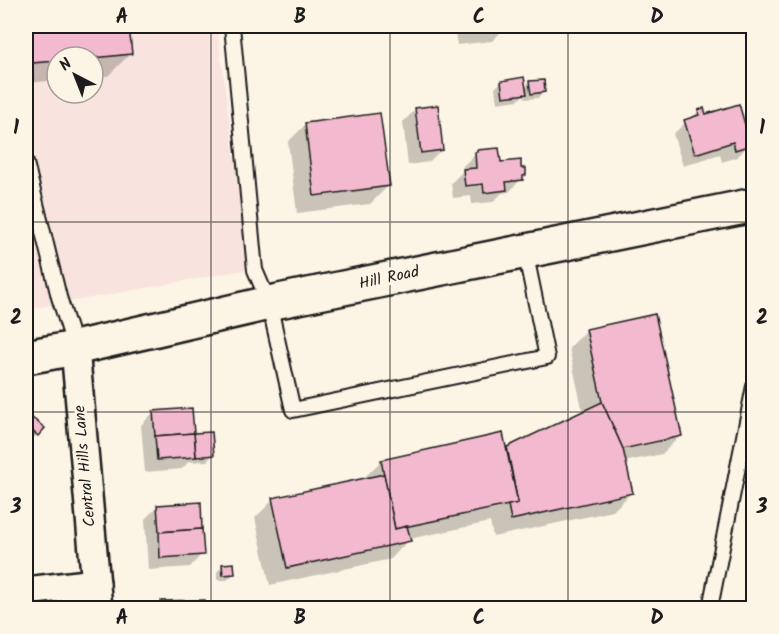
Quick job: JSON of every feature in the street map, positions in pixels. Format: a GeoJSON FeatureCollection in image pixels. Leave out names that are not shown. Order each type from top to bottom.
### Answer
{"type":"FeatureCollection","features":[{"type":"Feature","properties":{"kind":"street","name":"Hill Road"},"geometry":{"type":"LineString","coordinates":[[26,357],[75,348],[268,303],[753,205]]}},
{"type":"Feature","properties":{"kind":"street","name":"Central Hills Lane"},"geometry":{"type":"LineString","coordinates":[[26,591],[97,596],[75,348]]}},
{"type":"Feature","properties":{"kind":"lane"},"geometry":{"type":"LineString","coordinates":[[232,26],[255,270],[268,303],[293,410],[547,357],[525,251]]}},
{"type":"Feature","properties":{"kind":"lane"},"geometry":{"type":"LineString","coordinates":[[26,163],[59,297],[75,348]]}},
{"type":"Feature","properties":{"kind":"lane"},"geometry":{"type":"LineString","coordinates":[[710,609],[753,386]]}},
{"type":"Feature","properties":{"kind":"shaded area"},"geometry":{"type":"Polygon","coordinates":[[[26,26],[217,26],[249,269],[26,310],[26,26]]]}},
{"type":"Feature","properties":{"kind":"building"},"geometry":{"type":"Polygon","coordinates":[[[26,26],[129,26],[132,54],[105,57],[105,45],[45,45],[45,62],[32,63],[33,81],[26,81],[26,26]]]}},
{"type":"Feature","properties":{"kind":"building"},"geometry":{"type":"Polygon","coordinates":[[[524,77],[527,94],[503,97],[501,81],[524,77]]]}},
{"type":"Feature","properties":{"kind":"building"},"geometry":{"type":"Polygon","coordinates":[[[544,80],[545,92],[531,94],[529,81],[544,80]]]}},
{"type":"Feature","properties":{"kind":"building"},"geometry":{"type":"Polygon","coordinates":[[[739,104],[751,145],[735,150],[733,142],[695,154],[684,120],[699,115],[698,110],[704,108],[706,114],[739,104]]]}},
{"type":"Feature","properties":{"kind":"building"},"geometry":{"type":"Polygon","coordinates":[[[438,105],[443,150],[421,153],[415,108],[438,105]]]}},
{"type":"Feature","properties":{"kind":"building"},"geometry":{"type":"Polygon","coordinates":[[[380,113],[390,186],[314,196],[305,123],[380,113]]]}},
{"type":"Feature","properties":{"kind":"building"},"geometry":{"type":"Polygon","coordinates":[[[499,148],[501,162],[521,160],[521,168],[526,168],[523,180],[506,182],[507,190],[484,193],[483,184],[465,186],[463,169],[476,168],[475,152],[499,148]]]}},
{"type":"Feature","properties":{"kind":"building"},"geometry":{"type":"Polygon","coordinates":[[[655,314],[682,436],[623,449],[602,402],[586,329],[655,314]]]}},
{"type":"Feature","properties":{"kind":"building"},"geometry":{"type":"Polygon","coordinates":[[[602,402],[623,449],[633,493],[511,520],[508,505],[518,503],[507,447],[602,402]]]}},
{"type":"Feature","properties":{"kind":"building"},"geometry":{"type":"Polygon","coordinates":[[[192,408],[194,433],[155,436],[153,411],[192,408]]]}},
{"type":"Feature","properties":{"kind":"building"},"geometry":{"type":"Polygon","coordinates":[[[31,417],[45,428],[38,436],[26,425],[31,417]]]}},
{"type":"Feature","properties":{"kind":"building"},"geometry":{"type":"Polygon","coordinates":[[[212,432],[214,455],[196,457],[194,433],[212,432]]]}},
{"type":"Feature","properties":{"kind":"building"},"geometry":{"type":"Polygon","coordinates":[[[194,433],[196,457],[157,460],[155,436],[194,433]]]}},
{"type":"Feature","properties":{"kind":"building"},"geometry":{"type":"Polygon","coordinates":[[[503,433],[518,503],[395,529],[381,460],[503,433]]]}},
{"type":"Feature","properties":{"kind":"building"},"geometry":{"type":"Polygon","coordinates":[[[384,474],[395,529],[407,526],[411,541],[287,568],[272,498],[384,474]]]}},
{"type":"Feature","properties":{"kind":"building"},"geometry":{"type":"Polygon","coordinates":[[[201,502],[202,529],[159,532],[157,505],[201,502]]]}},
{"type":"Feature","properties":{"kind":"building"},"geometry":{"type":"Polygon","coordinates":[[[202,529],[204,555],[160,558],[159,532],[202,529]]]}},
{"type":"Feature","properties":{"kind":"building"},"geometry":{"type":"Polygon","coordinates":[[[234,563],[235,574],[223,575],[222,564],[234,563]]]}},
{"type":"Feature","properties":{"kind":"building"},"geometry":{"type":"Polygon","coordinates":[[[205,600],[206,608],[162,608],[161,601],[205,600]]]}}]}
